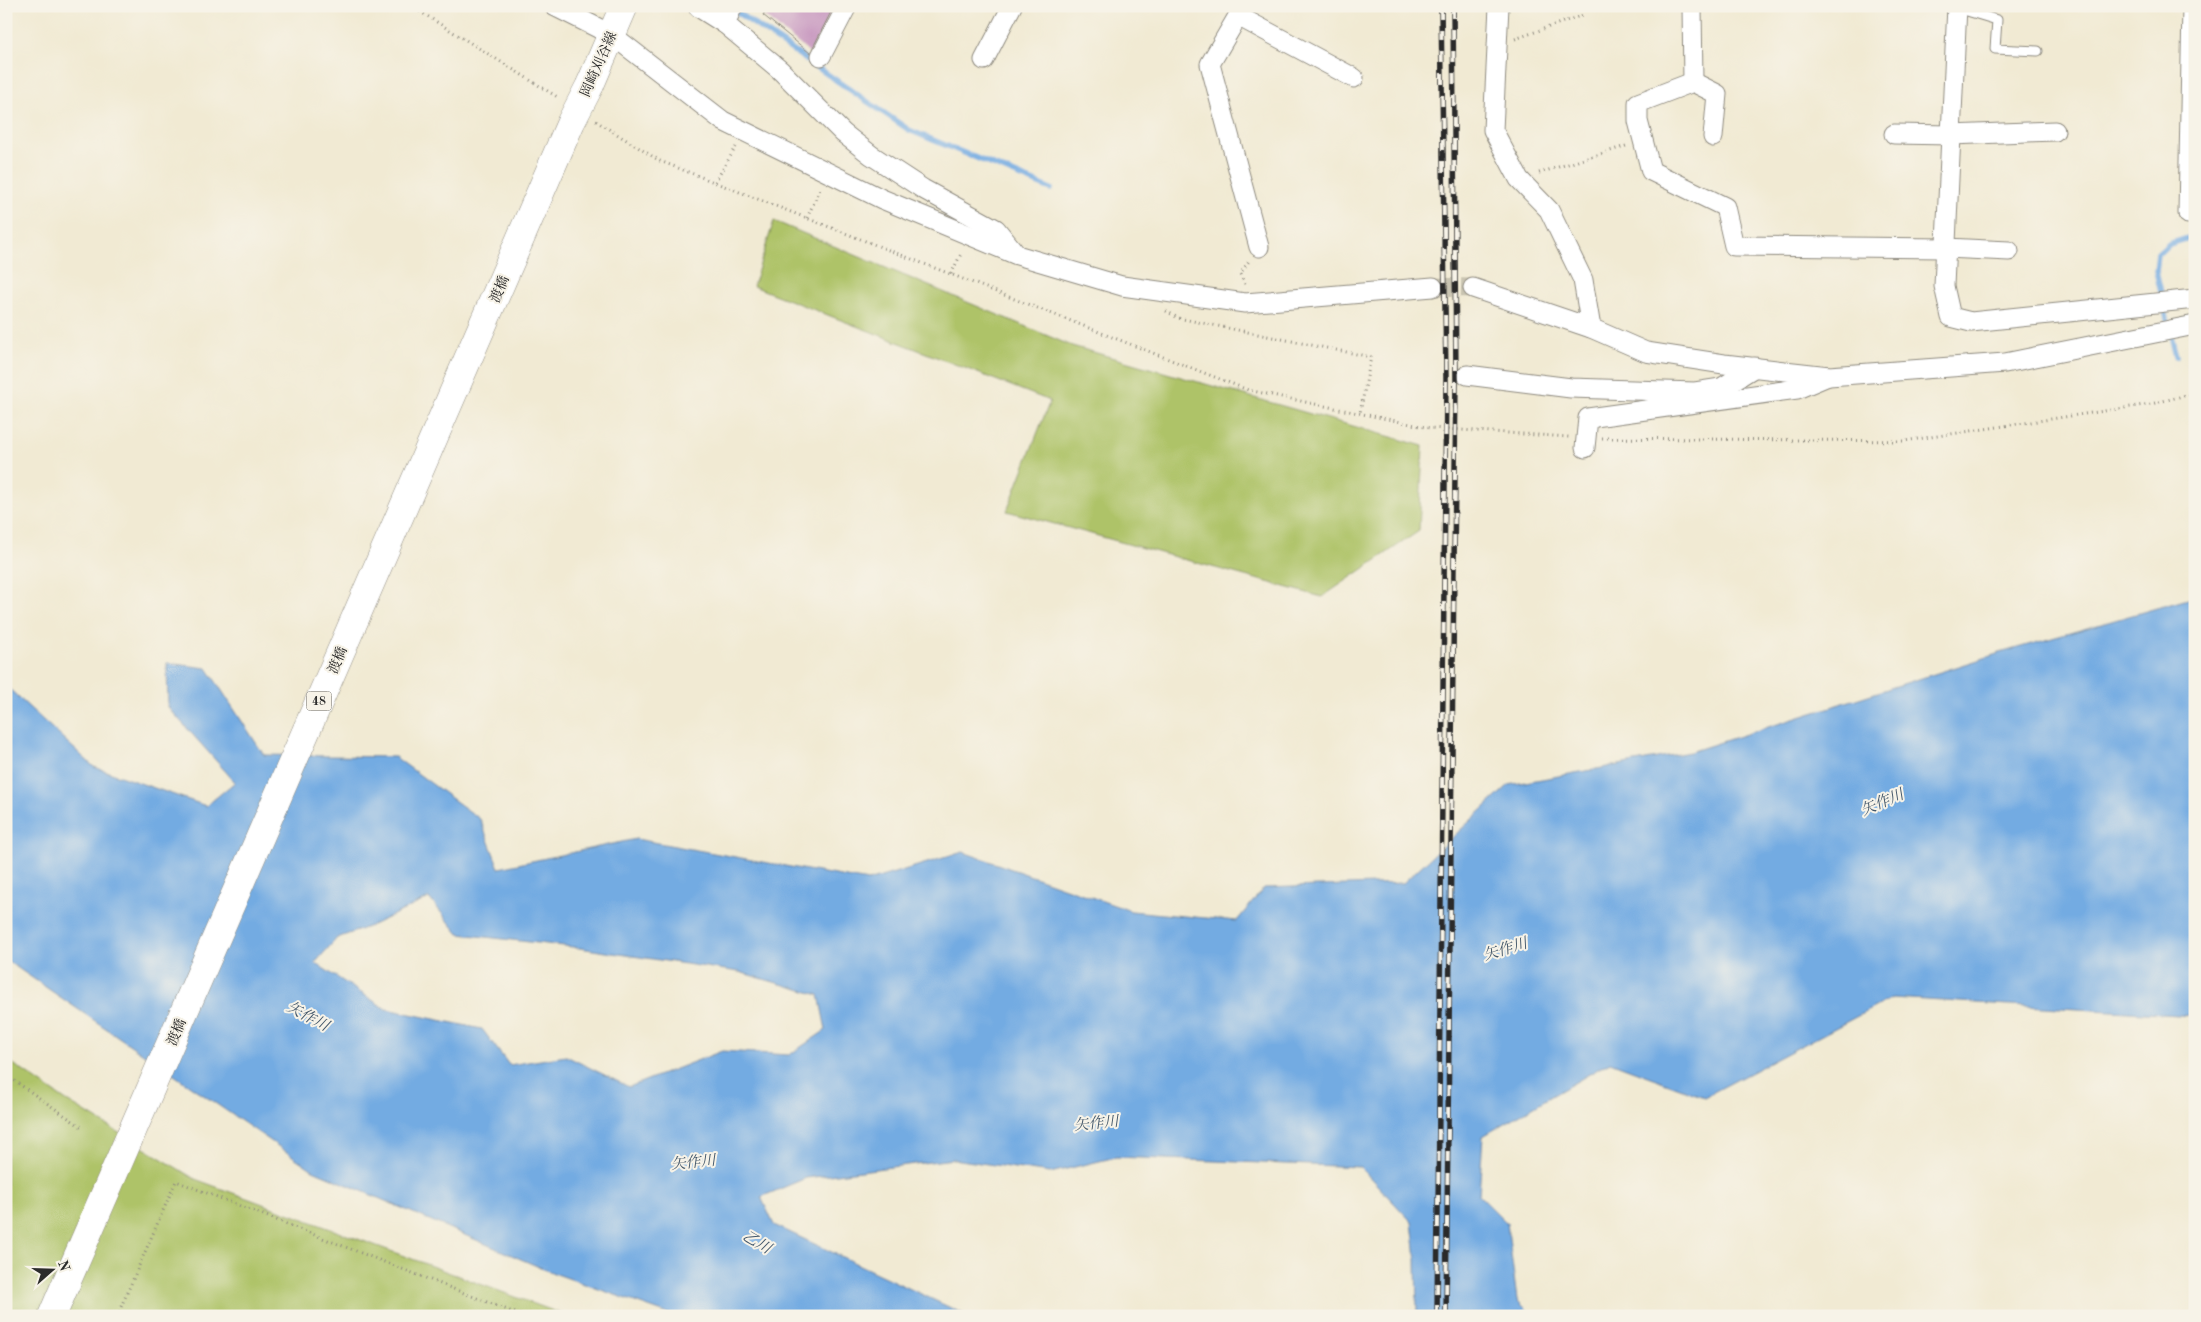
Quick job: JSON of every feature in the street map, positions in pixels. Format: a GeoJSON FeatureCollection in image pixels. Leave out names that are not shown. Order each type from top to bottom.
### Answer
{"type":"FeatureCollection","features":[{"type":"Feature","properties":{"kind":"main road","name":"岡崎刈谷線"},"geometry":{"type":"LineString","coordinates":[[575,113],[590,85],[624,6]]}},
{"type":"Feature","properties":{"kind":"main road","name":"渡橋"},"geometry":{"type":"LineString","coordinates":[[52,1316],[575,113]]}},
{"type":"Feature","properties":{"kind":"street"},"geometry":{"type":"LineString","coordinates":[[554,6],[612,34],[723,120],[882,199],[1017,255],[1122,286],[1252,302],[1433,287]]}},
{"type":"Feature","properties":{"kind":"street"},"geometry":{"type":"LineString","coordinates":[[698,6],[725,24],[780,70],[843,133],[871,155],[923,189],[996,229],[1017,255]]}},
{"type":"Feature","properties":{"kind":"street"},"geometry":{"type":"LineString","coordinates":[[725,24],[733,6]]}},
{"type":"Feature","properties":{"kind":"street"},"geometry":{"type":"LineString","coordinates":[[821,56],[847,6]]}},
{"type":"Feature","properties":{"kind":"street"},"geometry":{"type":"LineString","coordinates":[[984,60],[1012,6]]}},
{"type":"Feature","properties":{"kind":"street"},"geometry":{"type":"LineString","coordinates":[[1499,6],[1493,130],[1518,179],[1549,210],[1554,219],[1583,280],[1591,328]]}},
{"type":"Feature","properties":{"kind":"street"},"geometry":{"type":"LineString","coordinates":[[1692,6],[1693,82]]}},
{"type":"Feature","properties":{"kind":"street"},"geometry":{"type":"LineString","coordinates":[[2192,6],[2188,214],[2195,212]]}},
{"type":"Feature","properties":{"kind":"street"},"geometry":{"type":"LineString","coordinates":[[1957,7],[1944,286],[1951,317],[1971,322],[2195,299]]}},
{"type":"Feature","properties":{"kind":"street"},"geometry":{"type":"LineString","coordinates":[[1260,247],[1210,64],[1239,11],[1354,78]]}},
{"type":"Feature","properties":{"kind":"street"},"geometry":{"type":"LineString","coordinates":[[1713,137],[1717,94],[1693,82],[1638,103],[1638,121],[1651,171],[1725,207],[1734,246],[1946,248],[2009,251]]}},
{"type":"Feature","properties":{"kind":"street"},"geometry":{"type":"LineString","coordinates":[[1894,134],[1951,135],[2055,131]]}},
{"type":"Feature","properties":{"kind":"street"},"geometry":{"type":"LineString","coordinates":[[1473,288],[1591,328],[1646,352],[1829,376],[2005,363],[2195,325]]}},
{"type":"Feature","properties":{"kind":"street"},"geometry":{"type":"LineString","coordinates":[[1467,375],[1571,388],[1695,392],[1720,388],[1755,367]]}},
{"type":"Feature","properties":{"kind":"street"},"geometry":{"type":"LineString","coordinates":[[1586,443],[1588,418],[1797,389],[1829,376]]}},
{"type":"Feature","properties":{"kind":"lane"},"geometry":{"type":"LineString","coordinates":[[1957,7],[1997,20],[1994,49],[2038,51]]}},
{"type":"Feature","properties":{"kind":"path"},"geometry":{"type":"LineString","coordinates":[[411,6],[575,113],[660,161],[1248,390],[1430,428],[1586,443],[1904,441],[2151,404],[2195,393]]}},
{"type":"Feature","properties":{"kind":"path"},"geometry":{"type":"LineString","coordinates":[[1497,46],[1583,15]]}},
{"type":"Feature","properties":{"kind":"path"},"geometry":{"type":"LineString","coordinates":[[715,182],[745,131]]}},
{"type":"Feature","properties":{"kind":"path"},"geometry":{"type":"LineString","coordinates":[[1518,179],[1643,140]]}},
{"type":"Feature","properties":{"kind":"path"},"geometry":{"type":"LineString","coordinates":[[807,218],[828,172]]}},
{"type":"Feature","properties":{"kind":"path"},"geometry":{"type":"LineString","coordinates":[[952,274],[970,236]]}},
{"type":"Feature","properties":{"kind":"path"},"geometry":{"type":"LineString","coordinates":[[1252,302],[1240,274],[1260,247]]}},
{"type":"Feature","properties":{"kind":"path"},"geometry":{"type":"LineString","coordinates":[[1162,309],[1178,318],[1371,357],[1360,413]]}},
{"type":"Feature","properties":{"kind":"path"},"geometry":{"type":"LineString","coordinates":[[6,1076],[83,1128]]}},
{"type":"Feature","properties":{"kind":"path"},"geometry":{"type":"LineString","coordinates":[[117,1316],[176,1181],[523,1316]]}},
{"type":"Feature","properties":{"kind":"green space"},"geometry":{"type":"Polygon","coordinates":[[[774,221],[1072,346],[1423,446],[1419,531],[1322,597],[1007,511],[1050,401],[753,286],[774,221]]]}},
{"type":"Feature","properties":{"kind":"green space"},"geometry":{"type":"Polygon","coordinates":[[[6,1059],[65,1100],[195,1179],[567,1316],[6,1316],[6,1059]]]}},
{"type":"Feature","properties":{"kind":"water"},"geometry":{"type":"Polygon","coordinates":[[[2195,597],[2195,1016],[1892,998],[1704,1097],[1610,1062],[1483,1136],[1479,1195],[1507,1223],[1517,1300],[1533,1316],[1417,1316],[1416,1258],[1412,1222],[1360,1167],[1116,1157],[1050,1173],[953,1159],[806,1178],[761,1197],[774,1225],[968,1316],[674,1316],[551,1272],[313,1170],[6,960],[6,686],[94,767],[206,806],[235,782],[168,707],[167,663],[207,668],[264,755],[395,757],[480,819],[499,868],[636,839],[868,881],[963,852],[1131,911],[1237,921],[1264,888],[1403,883],[1509,785],[1690,752],[2000,653],[2195,597]],[[429,898],[368,927],[337,938],[315,963],[386,1009],[482,1029],[509,1065],[566,1056],[629,1087],[722,1051],[789,1055],[826,1030],[819,995],[739,972],[573,947],[459,934],[429,898]]]}},
{"type":"Feature","properties":{"kind":"building"},"geometry":{"type":"Polygon","coordinates":[[[768,6],[834,6],[810,53],[763,15],[768,6]]]}},
{"type":"Feature","properties":{"kind":"waterway"},"geometry":{"type":"LineString","coordinates":[[735,11],[909,130],[1051,189]]}},
{"type":"Feature","properties":{"kind":"waterway"},"geometry":{"type":"LineString","coordinates":[[2176,357],[2156,271],[2158,254],[2169,244],[2195,236]]}},
{"type":"Feature","properties":{"kind":"tunnel"},"geometry":{"type":"LineString","coordinates":[[1433,287],[1473,288]]}},
{"type":"Feature","properties":{"kind":"railway"},"geometry":{"type":"LineString","coordinates":[[1437,1316],[1446,379],[1441,6]]}},
{"type":"Feature","properties":{"kind":"railway"},"geometry":{"type":"LineString","coordinates":[[1446,1316],[1456,379],[1453,6]]}},
{"type":"Feature","properties":{"kind":"water label","name":"矢作川"},"geometry":{"type":"Point","coordinates":[1882,802]}},
{"type":"Feature","properties":{"kind":"water label","name":"矢作川"},"geometry":{"type":"Point","coordinates":[1505,949]}},
{"type":"Feature","properties":{"kind":"water label","name":"矢作川"},"geometry":{"type":"Point","coordinates":[308,1016]}},
{"type":"Feature","properties":{"kind":"water label","name":"矢作川"},"geometry":{"type":"Point","coordinates":[1096,1123]}},
{"type":"Feature","properties":{"kind":"water label","name":"矢作川"},"geometry":{"type":"Point","coordinates":[693,1162]}},
{"type":"Feature","properties":{"kind":"water label","name":"乙川"},"geometry":{"type":"Point","coordinates":[757,1242]}}]}
